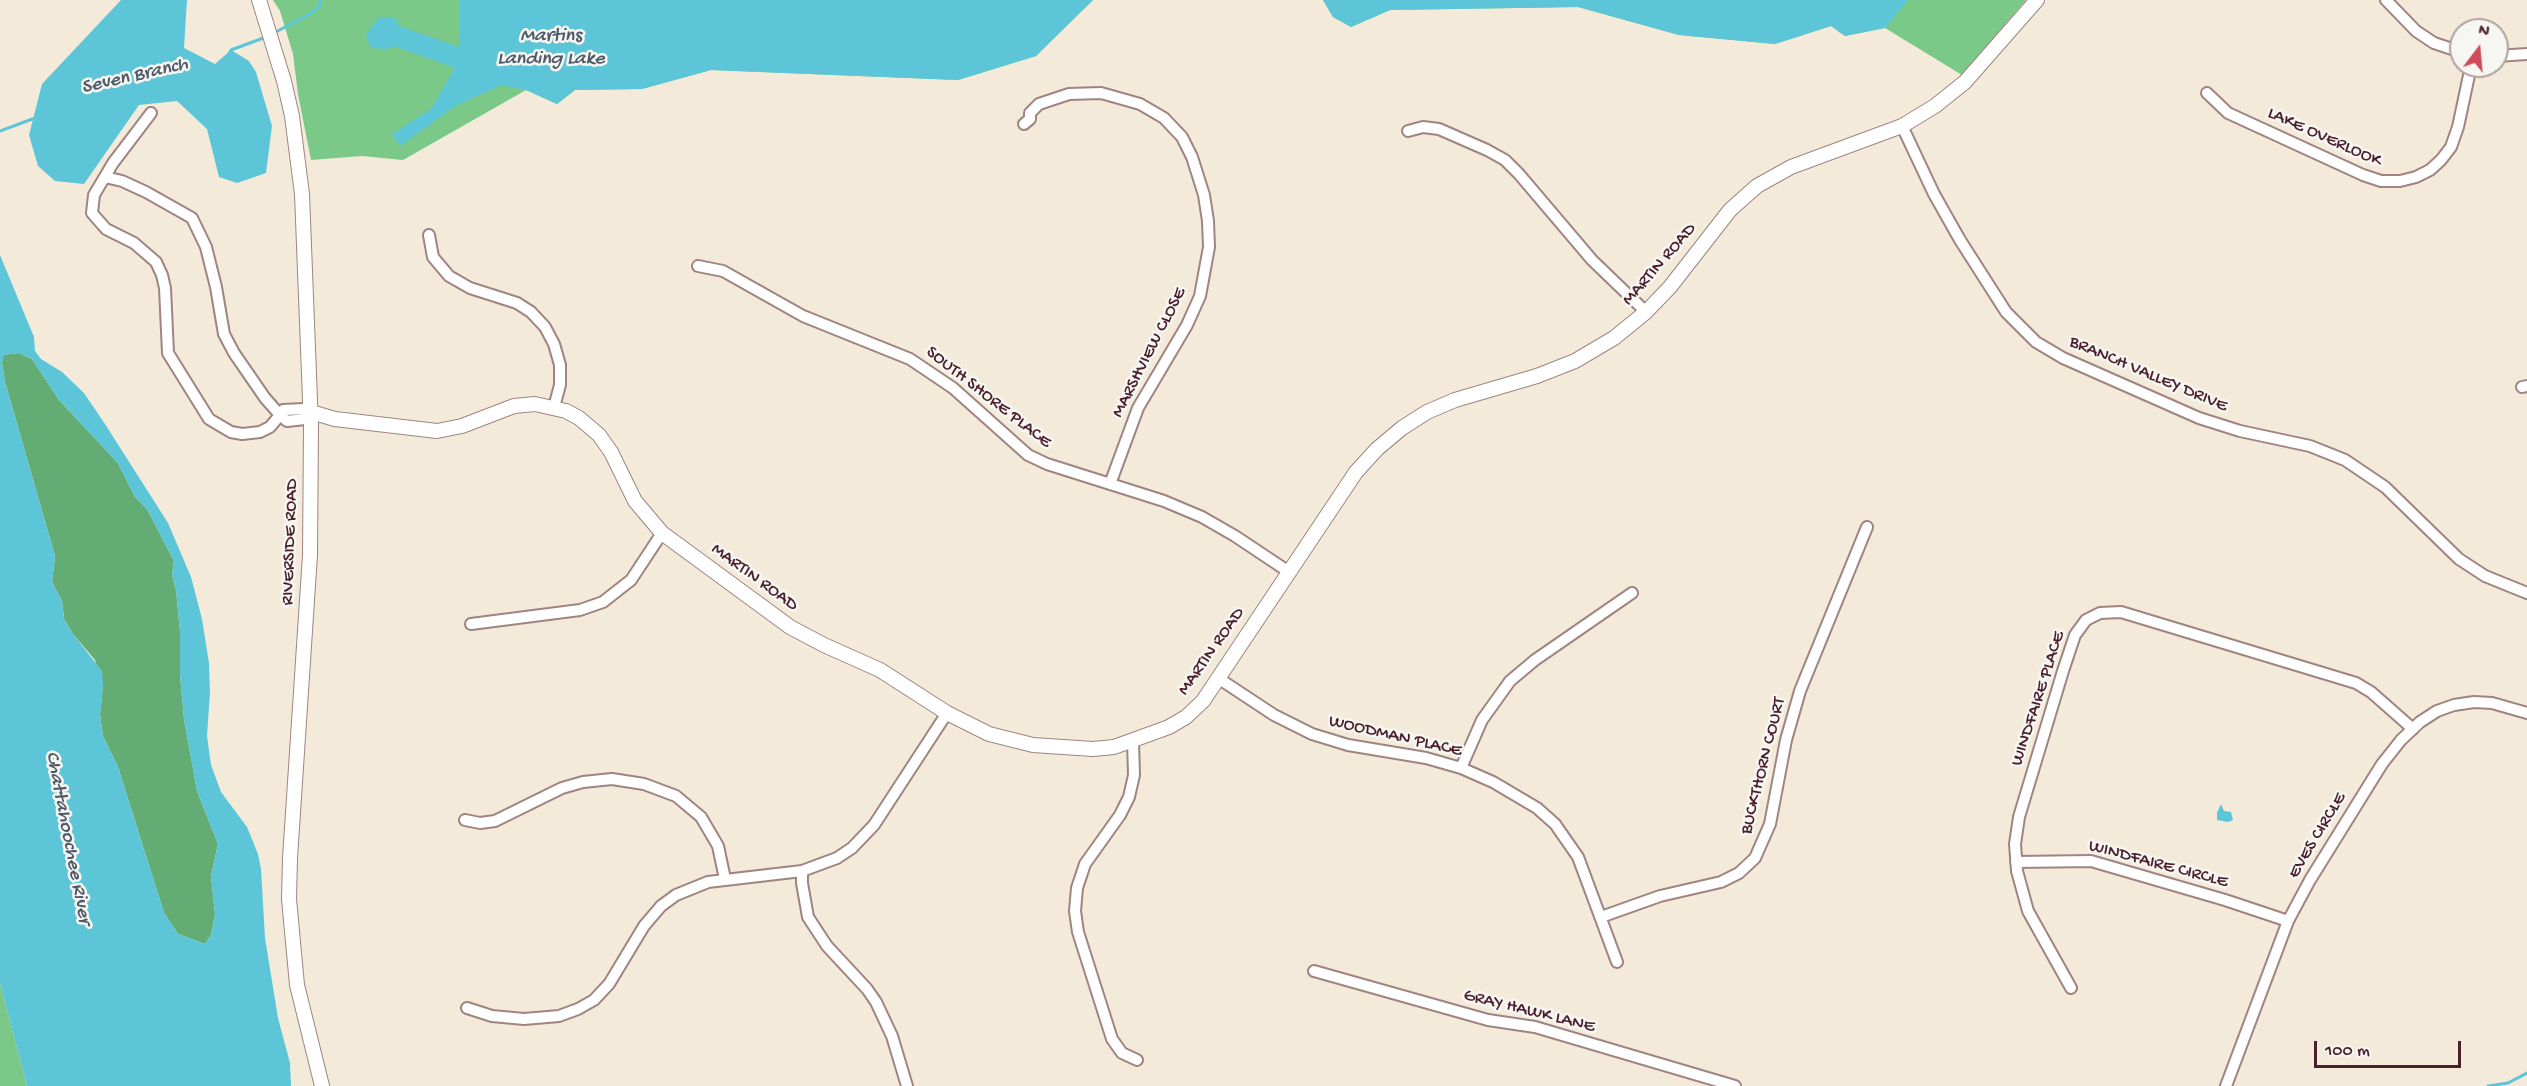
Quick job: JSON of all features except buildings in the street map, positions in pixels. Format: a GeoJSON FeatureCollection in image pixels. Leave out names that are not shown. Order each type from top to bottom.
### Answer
{"type":"FeatureCollection","features":[{"type":"Feature","properties":{"kind":"street","name":"MARTIN ROAD"},"geometry":{"type":"LineString","coordinates":[[311,412],[334,419],[359,420],[437,431],[462,426],[514,406],[535,404],[554,407],[579,418],[599,435],[611,452],[635,501],[662,533],[790,627],[880,670],[947,713],[989,734],[1033,745],[1093,749],[1133,741],[1169,727],[1186,717],[1203,701],[1356,472],[1377,449],[1402,428],[1427,412],[1455,400],[1537,376],[1575,361],[1614,338],[1646,312],[1670,287],[1730,210],[1757,186],[1791,167],[1902,126],[1935,106],[1965,82],[2037,0]]}},
{"type":"Feature","properties":{"kind":"street"},"geometry":{"type":"LineString","coordinates":[[2386,0],[2416,32],[2449,48]]}},
{"type":"Feature","properties":{"kind":"street","name":"RIVERSIDE ROAD"},"geometry":{"type":"LineString","coordinates":[[260,3],[292,116],[302,194],[311,412],[310,555],[289,899],[297,985],[322,1086]]}},
{"type":"Feature","properties":{"kind":"street"},"geometry":{"type":"LineString","coordinates":[[2509,55],[2527,54]]}},
{"type":"Feature","properties":{"kind":"street","name":"LAKE OVERLOOK"},"geometry":{"type":"LineString","coordinates":[[2207,93],[2228,113],[2363,175],[2381,181],[2400,181],[2430,170],[2451,147],[2458,127],[2468,78]]}},
{"type":"Feature","properties":{"kind":"street","name":"MARSHVIEW CLOSE"},"geometry":{"type":"LineString","coordinates":[[1024,124],[1039,104],[1068,94],[1101,93],[1140,104],[1164,118],[1182,137],[1192,157],[1204,195],[1209,247],[1200,296],[1187,325],[1138,408],[1110,484]]}},
{"type":"Feature","properties":{"kind":"street"},"geometry":{"type":"LineString","coordinates":[[151,113],[94,195],[92,213],[106,229],[134,243],[156,262],[165,288],[168,352],[208,419],[221,428],[243,434],[260,432],[270,427],[283,410],[304,408],[311,412]]}},
{"type":"Feature","properties":{"kind":"street","name":"BRANCH VALLEY DRIVE"},"geometry":{"type":"LineString","coordinates":[[1902,126],[1934,194],[1960,240],[2006,312],[2036,342],[2063,358],[2199,418],[2240,431],[2310,446],[2345,460],[2385,487],[2459,559],[2485,576],[2527,593]]}},
{"type":"Feature","properties":{"kind":"street"},"geometry":{"type":"LineString","coordinates":[[1407,131],[1423,127],[1439,129],[1505,160],[1592,260],[1646,312]]}},
{"type":"Feature","properties":{"kind":"street"},"geometry":{"type":"LineString","coordinates":[[105,177],[122,181],[151,194],[192,218],[206,248],[224,334],[244,369],[280,415]]}},
{"type":"Feature","properties":{"kind":"street"},"geometry":{"type":"LineString","coordinates":[[429,235],[433,257],[449,276],[470,288],[518,303],[531,312],[545,327],[554,344],[560,365],[560,385],[554,407]]}},
{"type":"Feature","properties":{"kind":"street","name":"SOUTH SHORE PLACE"},"geometry":{"type":"LineString","coordinates":[[698,266],[723,271],[803,316],[910,359],[953,388],[1028,455],[1047,464],[1164,501],[1202,518],[1235,536],[1289,572]]}},
{"type":"Feature","properties":{"kind":"street","name":"BUCKTHORN COURT"},"geometry":{"type":"LineString","coordinates":[[1601,917],[1660,896],[1721,882],[1738,873],[1755,858],[1770,824],[1786,740],[1800,691],[1867,527]]}},
{"type":"Feature","properties":{"kind":"street"},"geometry":{"type":"LineString","coordinates":[[471,624],[580,610],[603,602],[631,580],[662,533]]}},
{"type":"Feature","properties":{"kind":"street"},"geometry":{"type":"LineString","coordinates":[[1461,768],[1482,720],[1510,681],[1535,660],[1632,593]]}},
{"type":"Feature","properties":{"kind":"street","name":"WINDFAIRE PLACE"},"geometry":{"type":"LineString","coordinates":[[2071,988],[2028,911],[2016,862],[2015,844],[2019,817],[2066,662],[2075,635],[2086,620],[2100,613],[2121,612],[2356,683],[2371,692],[2413,729]]}},
{"type":"Feature","properties":{"kind":"street","name":"WOODMAN PLACE"},"geometry":{"type":"LineString","coordinates":[[1218,678],[1274,715],[1312,734],[1348,745],[1426,758],[1461,768],[1493,782],[1537,808],[1555,824],[1578,857],[1617,963]]}},
{"type":"Feature","properties":{"kind":"street","name":"EVES CIRCLE"},"geometry":{"type":"LineString","coordinates":[[2226,1086],[2289,921],[2310,880],[2382,764],[2413,729],[2437,711],[2454,705],[2474,702],[2492,703],[2527,713]]}},
{"type":"Feature","properties":{"kind":"street"},"geometry":{"type":"LineString","coordinates":[[467,1008],[492,1016],[524,1019],[559,1016],[579,1009],[594,1000],[609,984],[644,926],[661,906],[690,888],[725,879],[802,871],[837,858],[865,837],[947,713]]}},
{"type":"Feature","properties":{"kind":"street"},"geometry":{"type":"LineString","coordinates":[[1133,741],[1134,775],[1129,797],[1120,815],[1085,864],[1077,888],[1075,911],[1078,932],[1112,1039],[1122,1053],[1137,1060]]}},
{"type":"Feature","properties":{"kind":"street"},"geometry":{"type":"LineString","coordinates":[[465,820],[480,823],[495,821],[562,788],[583,782],[612,779],[644,784],[676,796],[701,817],[718,846],[725,879]]}},
{"type":"Feature","properties":{"kind":"street","name":"WINDFAIRE CIRCLE"},"geometry":{"type":"LineString","coordinates":[[2016,862],[2091,861],[2289,921]]}},
{"type":"Feature","properties":{"kind":"street"},"geometry":{"type":"LineString","coordinates":[[802,871],[805,902],[814,928],[876,1002],[892,1036],[907,1086]]}},
{"type":"Feature","properties":{"kind":"street","name":"GRAY HAWK LANE"},"geometry":{"type":"LineString","coordinates":[[1314,971],[1488,1020],[1535,1027],[1735,1086]]}},
{"type":"Feature","properties":{"kind":"green space","name":"Martins Landing Lake"},"geometry":{"type":"Polygon","coordinates":[[[273,0],[1093,0],[1036,56],[958,80],[711,70],[642,89],[575,90],[557,104],[526,90],[403,160],[362,156],[311,160],[293,54],[280,11],[273,0]]]}},
{"type":"Feature","properties":{"kind":"green space"},"geometry":{"type":"Polygon","coordinates":[[[1323,0],[2026,0],[1962,75],[1885,28],[1845,36],[1831,26],[1775,44],[1679,35],[1578,7],[1390,10],[1351,27],[1333,17],[1323,0]]]}},
{"type":"Feature","properties":{"kind":"green space"},"geometry":{"type":"Polygon","coordinates":[[[19,353],[32,359],[59,400],[118,463],[135,497],[147,509],[174,561],[172,575],[176,590],[180,631],[180,675],[184,719],[197,791],[218,844],[211,876],[215,914],[211,935],[205,944],[178,934],[164,913],[118,767],[103,736],[100,715],[103,685],[95,660],[73,634],[64,619],[62,601],[52,582],[55,556],[5,382],[2,363],[3,355],[19,353]]]}},
{"type":"Feature","properties":{"kind":"green space"},"geometry":{"type":"Polygon","coordinates":[[[0,983],[27,1086],[0,1086],[0,983]]]}},
{"type":"Feature","properties":{"kind":"water"},"geometry":{"type":"Polygon","coordinates":[[[121,0],[187,0],[184,48],[215,64],[231,50],[249,61],[256,72],[272,126],[266,173],[237,183],[219,177],[207,129],[177,101],[139,105],[84,184],[55,181],[38,166],[29,135],[42,84],[121,0]]]}},
{"type":"Feature","properties":{"kind":"water","name":"Martins Landing Lake"},"geometry":{"type":"Polygon","coordinates":[[[460,0],[1093,0],[1036,56],[958,80],[711,70],[642,89],[575,90],[557,104],[526,90],[502,85],[457,105],[400,146],[392,134],[431,109],[455,68],[394,46],[387,49],[371,48],[366,35],[379,17],[395,17],[399,26],[459,47],[460,0]]]}},
{"type":"Feature","properties":{"kind":"water"},"geometry":{"type":"Polygon","coordinates":[[[1323,0],[1908,0],[1885,28],[1845,36],[1831,26],[1775,44],[1679,35],[1578,7],[1390,10],[1351,27],[1333,17],[1323,0]]]}},
{"type":"Feature","properties":{"kind":"water","name":"Chattahoochee River"},"geometry":{"type":"Polygon","coordinates":[[[0,255],[34,337],[35,351],[41,359],[62,372],[84,393],[168,523],[191,577],[202,619],[209,663],[207,736],[211,765],[221,792],[247,827],[258,854],[265,938],[278,1018],[290,1063],[291,1086],[27,1086],[0,983],[0,255]],[[19,353],[4,355],[2,363],[5,382],[55,556],[52,582],[62,601],[64,619],[102,671],[100,715],[103,736],[118,767],[164,913],[178,934],[205,944],[211,935],[215,914],[211,876],[218,844],[197,791],[184,719],[180,675],[180,631],[176,590],[172,575],[174,561],[147,509],[135,497],[118,463],[59,400],[32,359],[19,353]]]}},
{"type":"Feature","properties":{"kind":"water"},"geometry":{"type":"Polygon","coordinates":[[[2221,804],[2224,811],[2231,812],[2233,820],[2228,822],[2217,820],[2221,804]]]}},
{"type":"Feature","properties":{"kind":"waterway","name":"Seven Branch"},"geometry":{"type":"LineString","coordinates":[[274,33],[313,12],[320,5],[320,0]]}},
{"type":"Feature","properties":{"kind":"waterway","name":"Seven Branch"},"geometry":{"type":"LineString","coordinates":[[229,54],[231,50],[266,37]]}},
{"type":"Feature","properties":{"kind":"waterway","name":"Seven Branch"},"geometry":{"type":"LineString","coordinates":[[0,131],[35,118]]}},
{"type":"Feature","properties":{"kind":"waterway"},"geometry":{"type":"LineString","coordinates":[[2488,1086],[2508,1083],[2527,1073]]}}]}
